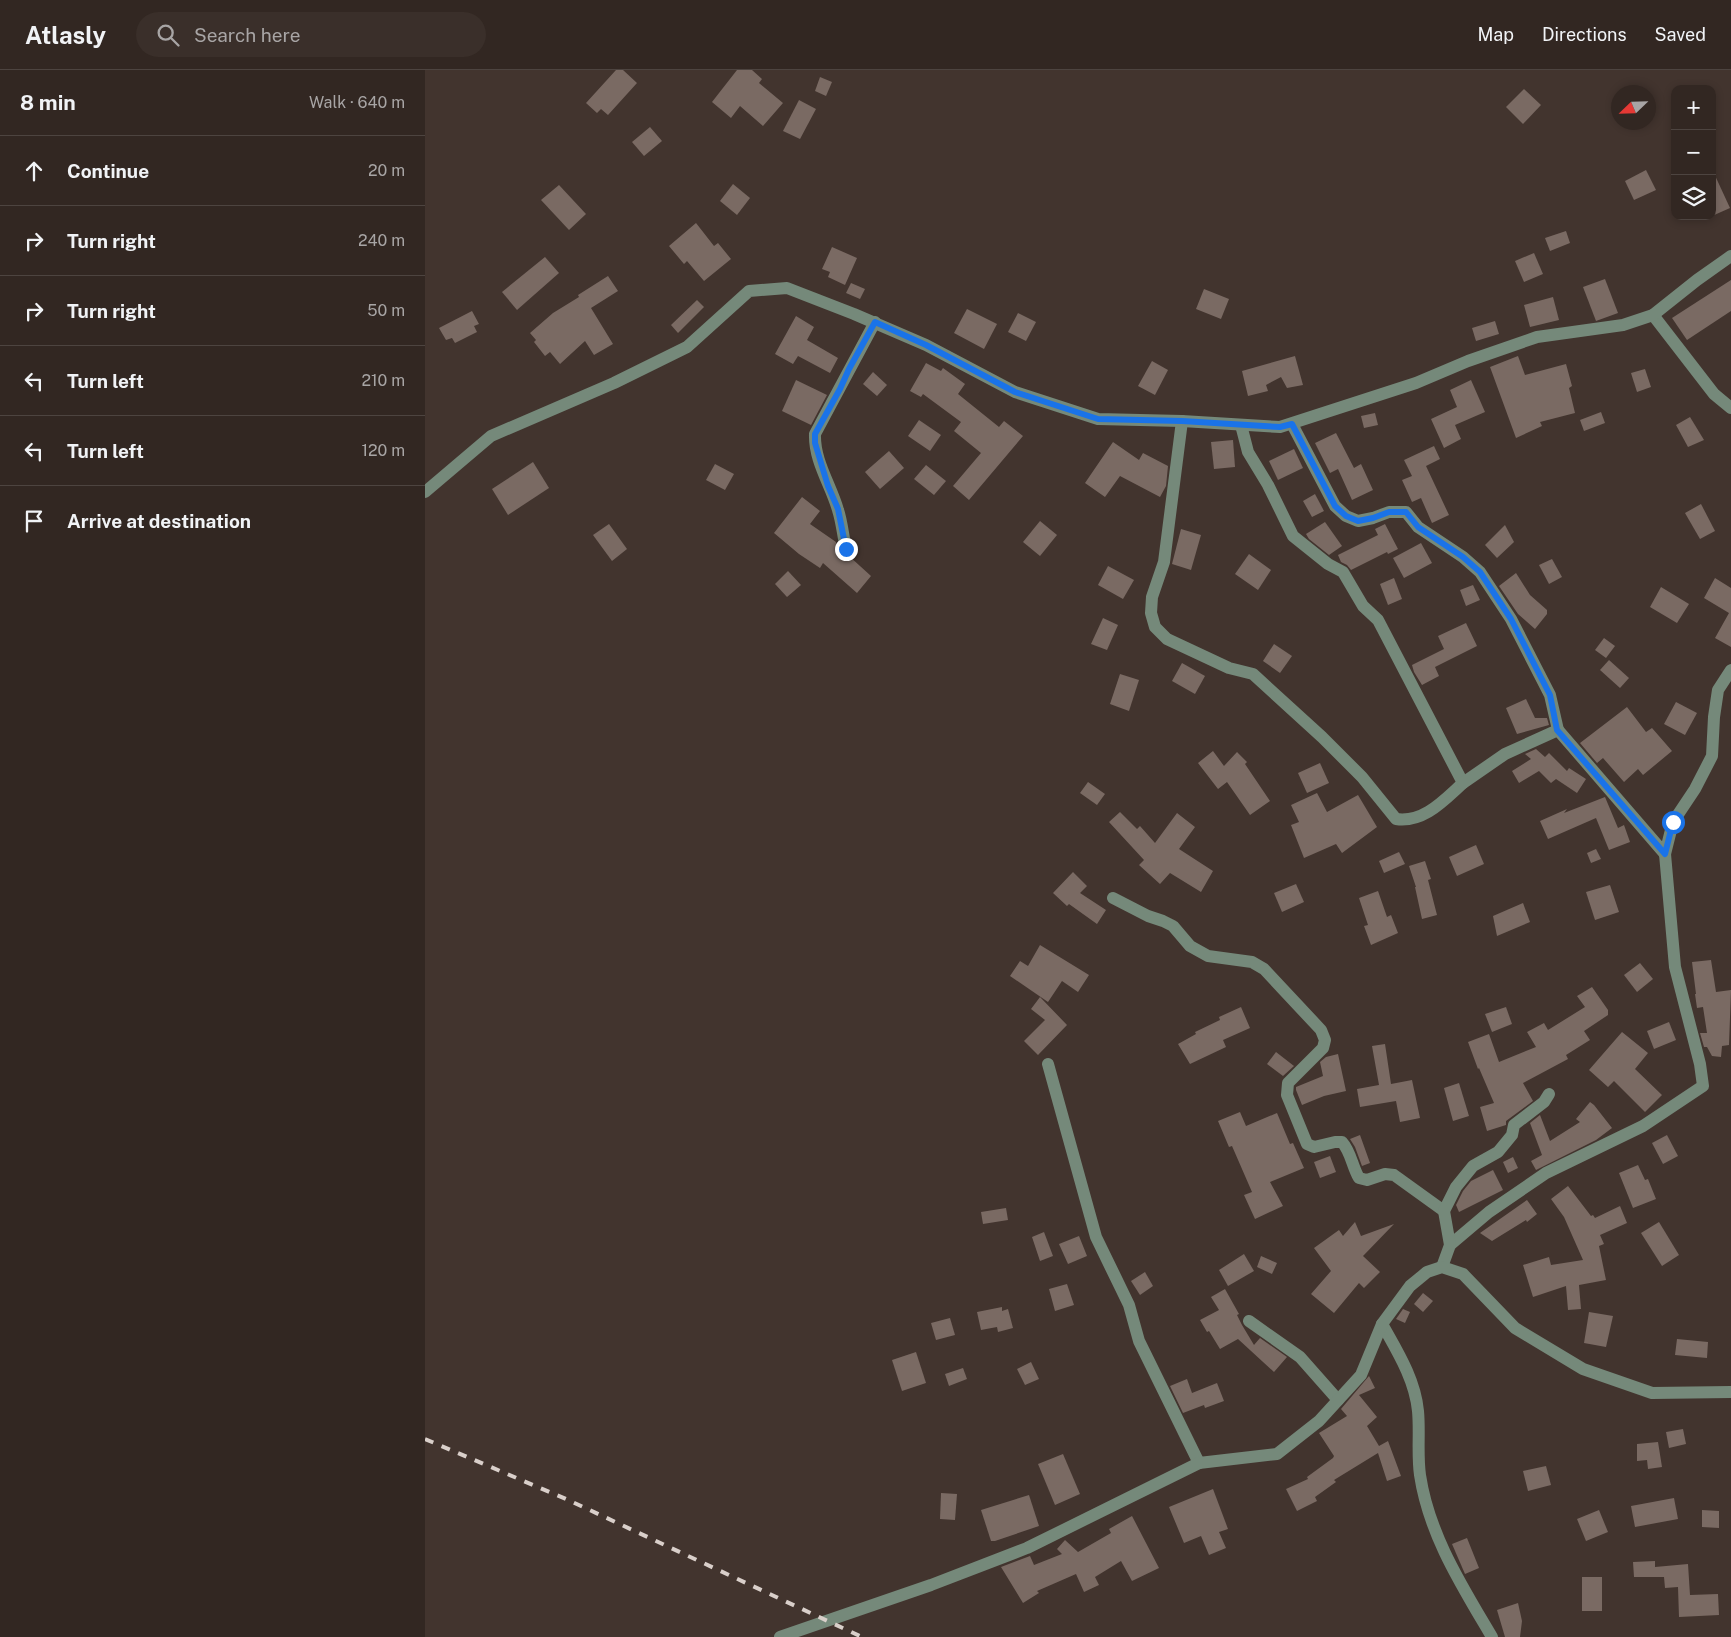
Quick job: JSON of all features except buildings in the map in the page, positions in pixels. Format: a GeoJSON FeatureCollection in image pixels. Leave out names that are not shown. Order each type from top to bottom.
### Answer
{"type":"FeatureCollection","features":[{"type":"Feature","properties":{"kind":"street"},"geometry":{"type":"LineString","coordinates":[[425,492],[491,436],[615,383],[687,347],[749,291],[787,288],[875,322],[926,345],[1015,392],[1098,419],[1182,421],[1280,427],[1416,383],[1468,361],[1537,337],[1623,325],[1653,314],[1731,256]]}},
{"type":"Feature","properties":{"kind":"street"},"geometry":{"type":"LineString","coordinates":[[1653,314],[1714,394],[1731,408]]}},
{"type":"Feature","properties":{"kind":"street"},"geometry":{"type":"LineString","coordinates":[[846,549],[838,509],[828,486],[815,443],[815,434],[875,322]]}},
{"type":"Feature","properties":{"kind":"street"},"geometry":{"type":"LineString","coordinates":[[1182,421],[1165,562],[1152,597],[1151,613],[1155,627],[1167,640],[1229,668],[1253,674],[1363,777],[1396,819],[1406,821],[1415,819],[1435,807],[1463,783],[1505,754],[1557,730]]}},
{"type":"Feature","properties":{"kind":"street"},"geometry":{"type":"LineString","coordinates":[[1292,424],[1335,506],[1346,516],[1358,521],[1389,512],[1406,512],[1418,527],[1463,557],[1480,572],[1511,619],[1550,695],[1557,730],[1665,854]]}},
{"type":"Feature","properties":{"kind":"street"},"geometry":{"type":"LineString","coordinates":[[1241,425],[1248,452],[1268,485],[1293,536],[1329,564],[1343,572],[1363,606],[1378,620],[1463,783]]}},
{"type":"Feature","properties":{"kind":"street"},"geometry":{"type":"LineString","coordinates":[[1442,1267],[1450,1245],[1489,1212],[1546,1173],[1643,1126],[1703,1086],[1700,1064],[1675,967],[1665,854],[1673,822],[1695,789],[1712,756],[1714,717],[1718,690],[1731,670]]}},
{"type":"Feature","properties":{"kind":"street"},"geometry":{"type":"LineString","coordinates":[[1113,898],[1148,916],[1173,926],[1190,946],[1208,956],[1252,962],[1264,969],[1321,1030],[1325,1040],[1323,1048],[1288,1083],[1287,1095],[1307,1144],[1314,1148],[1342,1142],[1348,1149],[1355,1172],[1359,1178],[1367,1180],[1385,1174],[1394,1175],[1444,1211]]}},
{"type":"Feature","properties":{"kind":"street"},"geometry":{"type":"LineString","coordinates":[[1048,1064],[1096,1237],[1129,1305],[1139,1341],[1199,1464]]}},
{"type":"Feature","properties":{"kind":"street"},"geometry":{"type":"LineString","coordinates":[[1450,1245],[1444,1211],[1456,1187],[1473,1166],[1498,1152],[1512,1135],[1514,1126],[1539,1106],[1549,1094]]}},
{"type":"Feature","properties":{"kind":"street"},"geometry":{"type":"LineString","coordinates":[[782,1636],[879,1603],[1027,1548],[1199,1464],[1277,1454],[1319,1421],[1361,1375],[1382,1324],[1410,1286],[1427,1272],[1442,1267],[1463,1274],[1515,1328],[1583,1369],[1652,1393],[1731,1392]]}},
{"type":"Feature","properties":{"kind":"street"},"geometry":{"type":"LineString","coordinates":[[1249,1321],[1300,1357],[1338,1400]]}},
{"type":"Feature","properties":{"kind":"street"},"geometry":{"type":"LineString","coordinates":[[1382,1324],[1408,1371],[1418,1409],[1420,1475],[1433,1525],[1457,1579],[1492,1637]]}},
{"type":"Feature","properties":{"kind":"railway"},"geometry":{"type":"LineString","coordinates":[[425,1439],[566,1499],[862,1637]]}},
{"type":"Feature","properties":{"kind":"route"},"geometry":{"type":"LineString","coordinates":[[846,549],[838,509],[828,486],[815,443],[815,434],[840,389],[863,341],[875,322],[926,345],[1015,392],[1098,419],[1182,421],[1280,427],[1292,424],[1335,506],[1346,516],[1358,521],[1389,512],[1406,512],[1418,527],[1444,543],[1480,572],[1511,619],[1550,695],[1557,730],[1665,854],[1673,822]]}}]}
